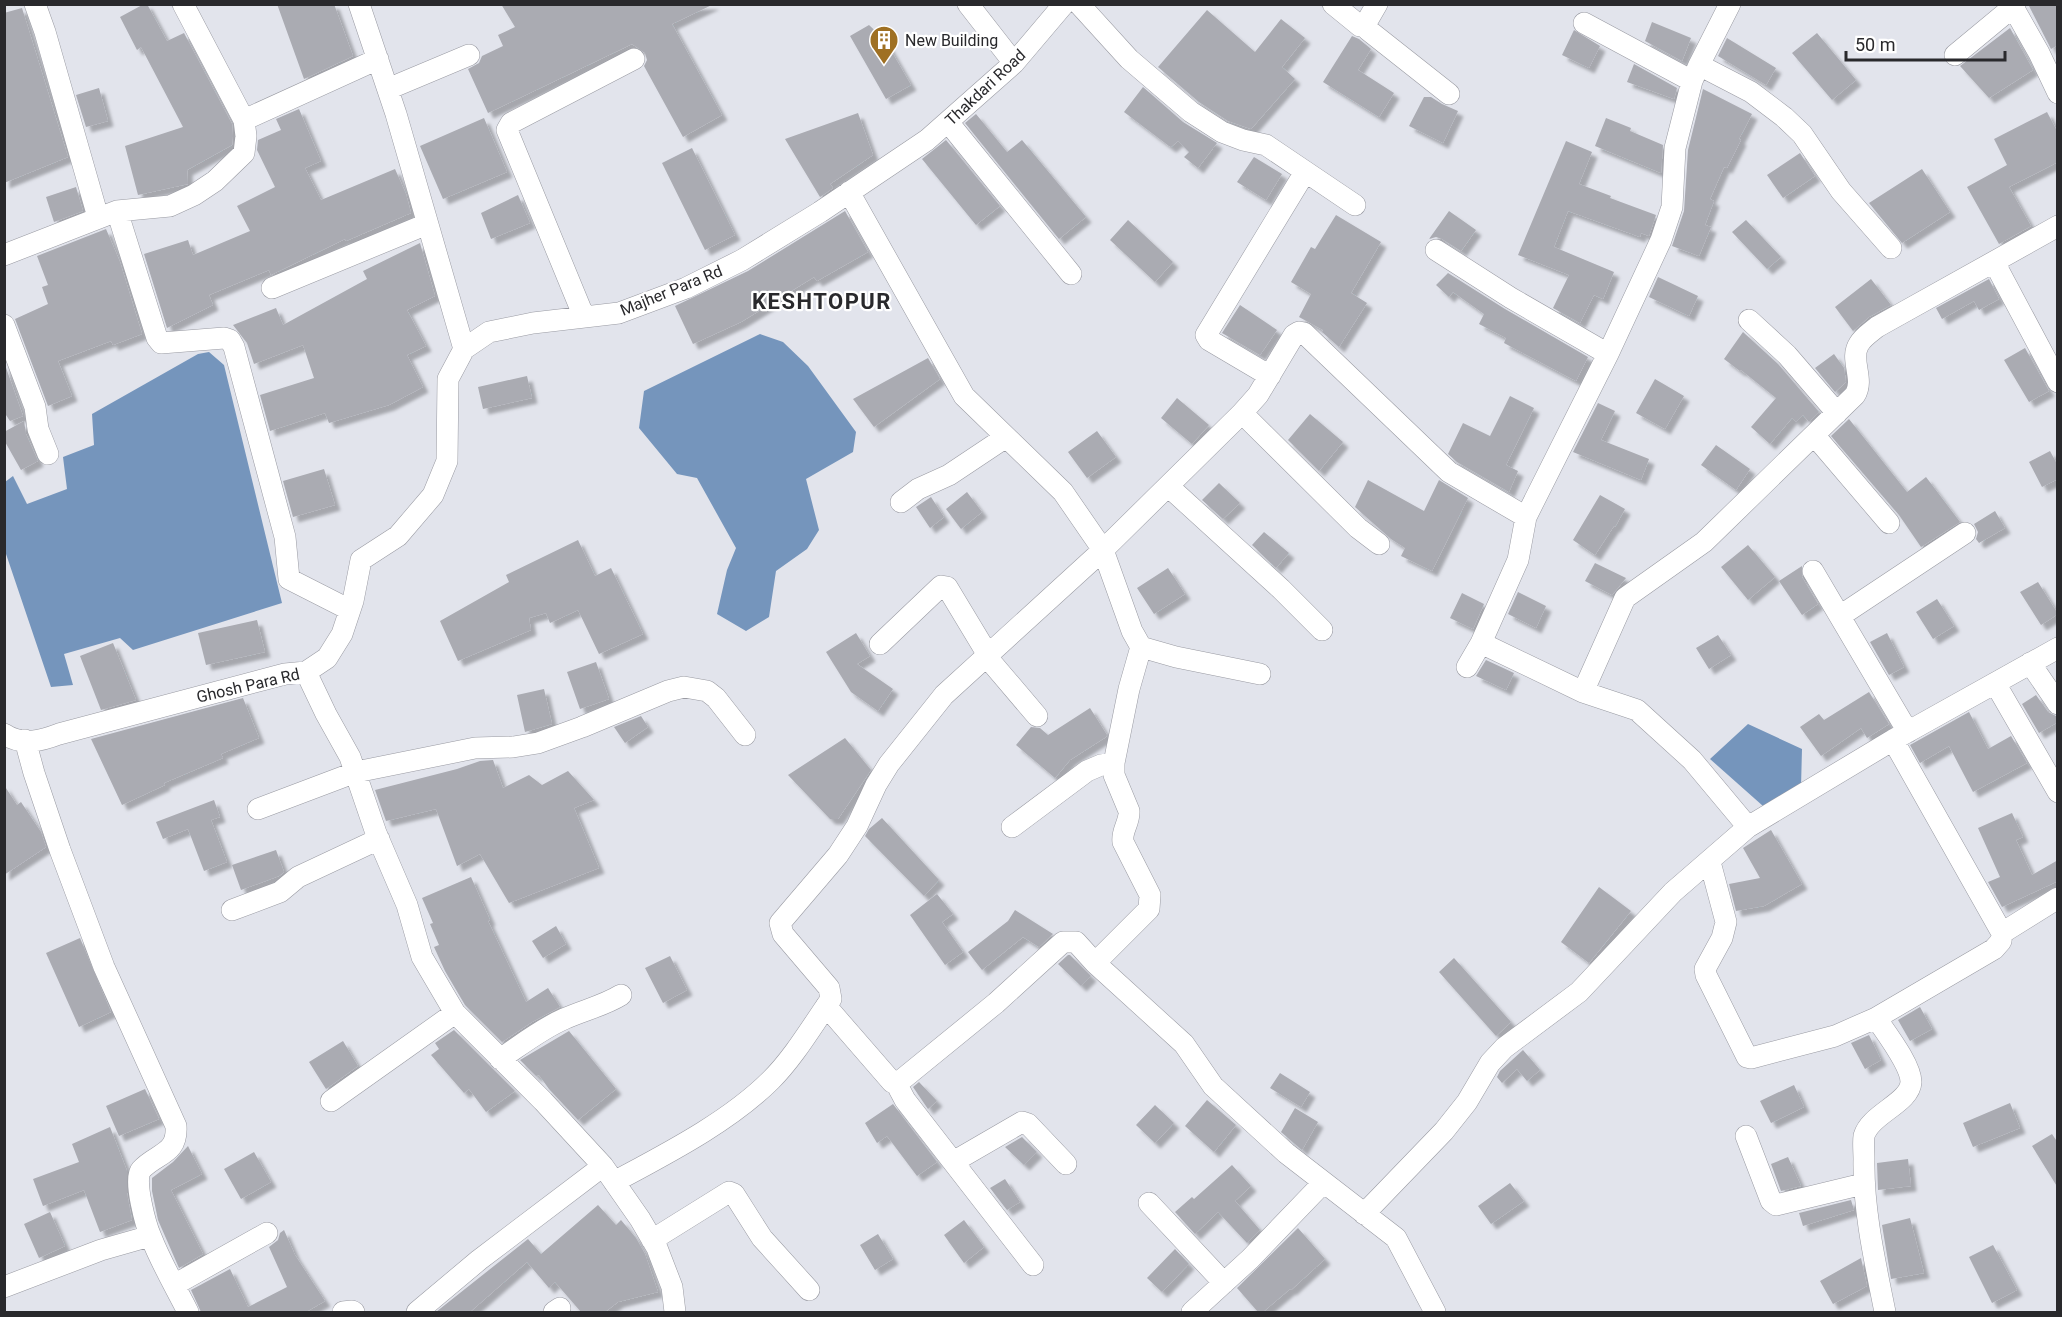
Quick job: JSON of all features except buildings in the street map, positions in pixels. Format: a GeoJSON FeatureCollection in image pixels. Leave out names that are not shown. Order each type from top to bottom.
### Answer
{"type":"FeatureCollection","features":[{"type":"Feature","properties":{"kind":"street"},"geometry":{"type":"LineString","coordinates":[[35,4],[107,214],[157,338],[161,343],[224,338],[230,340],[234,347],[285,537],[289,579],[350,610]]}},
{"type":"Feature","properties":{"kind":"street"},"geometry":{"type":"LineString","coordinates":[[5,254],[107,214],[170,206],[194,195],[215,181],[244,153],[246,136],[244,120],[183,4]]}},
{"type":"Feature","properties":{"kind":"street"},"geometry":{"type":"LineString","coordinates":[[968,4],[1014,63]]}},
{"type":"Feature","properties":{"kind":"street","name":"Thakdari Road"},"geometry":{"type":"LineString","coordinates":[[927,140],[1014,63],[1064,4]]}},
{"type":"Feature","properties":{"kind":"street"},"geometry":{"type":"LineString","coordinates":[[1078,4],[1129,59],[1191,112],[1222,132],[1266,145],[1355,206]]}},
{"type":"Feature","properties":{"kind":"street"},"geometry":{"type":"LineString","coordinates":[[1333,4],[1360,26],[1366,27],[1449,94]]}},
{"type":"Feature","properties":{"kind":"street"},"geometry":{"type":"LineString","coordinates":[[1366,27],[1377,4]]}},
{"type":"Feature","properties":{"kind":"street"},"geometry":{"type":"LineString","coordinates":[[1467,667],[1481,643],[1518,560],[1526,517],[1608,354],[1661,240],[1672,207],[1675,148],[1696,73],[1730,4]]}},
{"type":"Feature","properties":{"kind":"street"},"geometry":{"type":"LineString","coordinates":[[1955,55],[2014,6],[2058,93]]}},
{"type":"Feature","properties":{"kind":"street"},"geometry":{"type":"LineString","coordinates":[[366,7],[378,59],[464,349]]}},
{"type":"Feature","properties":{"kind":"street"},"geometry":{"type":"LineString","coordinates":[[1584,23],[1696,73],[1751,92],[1802,134],[1841,191],[1891,248]]}},
{"type":"Feature","properties":{"kind":"street"},"geometry":{"type":"LineString","coordinates":[[388,89],[469,55]]}},
{"type":"Feature","properties":{"kind":"street"},"geometry":{"type":"LineString","coordinates":[[244,120],[378,59]]}},
{"type":"Feature","properties":{"kind":"street"},"geometry":{"type":"LineString","coordinates":[[584,317],[507,130],[511,123],[634,60]]}},
{"type":"Feature","properties":{"kind":"street"},"geometry":{"type":"LineString","coordinates":[[948,122],[1071,274]]}},
{"type":"Feature","properties":{"kind":"street","name":"Majher Para Rd"},"geometry":{"type":"LineString","coordinates":[[447,460],[448,379],[464,349],[489,332],[533,323],[619,314],[686,288],[742,260],[927,140]]}},
{"type":"Feature","properties":{"kind":"street"},"geometry":{"type":"LineString","coordinates":[[1269,376],[1209,340],[1206,334],[1305,172]]}},
{"type":"Feature","properties":{"kind":"street"},"geometry":{"type":"LineString","coordinates":[[849,192],[964,396],[1063,492],[1103,550],[1132,631],[1141,647],[1176,657],[1260,674]]}},
{"type":"Feature","properties":{"kind":"street"},"geometry":{"type":"LineString","coordinates":[[272,288],[427,224]]}},
{"type":"Feature","properties":{"kind":"street"},"geometry":{"type":"LineString","coordinates":[[1583,692],[1625,598],[1704,542],[1858,390],[1860,386],[1856,352],[1858,345],[1869,334],[1877,327],[2058,226]]}},
{"type":"Feature","properties":{"kind":"street"},"geometry":{"type":"LineString","coordinates":[[1436,250],[1511,298],[1608,354]]}},
{"type":"Feature","properties":{"kind":"street"},"geometry":{"type":"LineString","coordinates":[[1994,262],[2058,382]]}},
{"type":"Feature","properties":{"kind":"street"},"geometry":{"type":"LineString","coordinates":[[1749,320],[1787,355],[1837,413]]}},
{"type":"Feature","properties":{"kind":"street"},"geometry":{"type":"LineString","coordinates":[[4,325],[35,407],[38,429],[48,454]]}},
{"type":"Feature","properties":{"kind":"street"},"geometry":{"type":"LineString","coordinates":[[417,1312],[478,1260],[609,1174],[680,1147],[763,1087],[786,1062],[831,999],[829,988],[783,934],[780,923],[838,855],[857,826],[876,785],[889,764],[944,694],[1103,550],[1242,413],[1258,395],[1294,335],[1299,332],[1304,333],[1449,472],[1526,517]]}},
{"type":"Feature","properties":{"kind":"street"},"geometry":{"type":"LineString","coordinates":[[1242,413],[1358,528],[1379,544]]}},
{"type":"Feature","properties":{"kind":"street"},"geometry":{"type":"LineString","coordinates":[[1814,435],[1890,523]]}},
{"type":"Feature","properties":{"kind":"street"},"geometry":{"type":"LineString","coordinates":[[902,502],[918,489],[949,475],[1006,437]]}},
{"type":"Feature","properties":{"kind":"street","name":"Ghosh Para Rd"},"geometry":{"type":"LineString","coordinates":[[4,734],[10,738],[36,742],[165,705],[285,674],[306,672],[327,658],[342,634],[361,560],[398,536],[433,495],[447,460]]}},
{"type":"Feature","properties":{"kind":"street"},"geometry":{"type":"LineString","coordinates":[[1168,486],[1281,589],[1322,630]]}},
{"type":"Feature","properties":{"kind":"street"},"geometry":{"type":"LineString","coordinates":[[1840,616],[1965,533]]}},
{"type":"Feature","properties":{"kind":"street"},"geometry":{"type":"LineString","coordinates":[[1710,862],[1725,922],[1722,938],[1705,969],[1706,975],[1747,1057],[1751,1058],[1834,1035],[1876,1018],[1994,949],[2001,941],[2002,933],[1840,616],[1813,571]]}},
{"type":"Feature","properties":{"kind":"street"},"geometry":{"type":"LineString","coordinates":[[880,644],[941,586],[947,586],[987,655],[1037,716]]}},
{"type":"Feature","properties":{"kind":"street"},"geometry":{"type":"LineString","coordinates":[[1481,643],[1583,692],[1636,710],[1692,760],[1748,827]]}},
{"type":"Feature","properties":{"kind":"street"},"geometry":{"type":"LineString","coordinates":[[1095,963],[1149,909],[1151,903],[1150,896],[1123,842],[1122,837],[1129,811],[1114,775],[1114,763],[1129,689],[1141,647]]}},
{"type":"Feature","properties":{"kind":"street"},"geometry":{"type":"LineString","coordinates":[[1364,1214],[1444,1131],[1467,1102],[1490,1063],[1504,1048],[1531,1026],[1550,1016],[1579,992],[1673,892],[1748,827],[1901,736],[2058,648]]}},
{"type":"Feature","properties":{"kind":"street"},"geometry":{"type":"LineString","coordinates":[[2030,663],[2058,704]]}},
{"type":"Feature","properties":{"kind":"street"},"geometry":{"type":"LineString","coordinates":[[306,672],[350,757],[379,839],[407,905],[422,957],[455,1013],[543,1101],[609,1174],[652,1240],[672,1287],[675,1312]]}},
{"type":"Feature","properties":{"kind":"street"},"geometry":{"type":"LineString","coordinates":[[1995,683],[2058,792]]}},
{"type":"Feature","properties":{"kind":"street"},"geometry":{"type":"LineString","coordinates":[[258,809],[356,772],[475,748],[513,747],[537,743],[668,691],[684,687],[707,691],[716,698],[745,735]]}},
{"type":"Feature","properties":{"kind":"street"},"geometry":{"type":"LineString","coordinates":[[25,740],[33,773],[104,967],[147,1057],[176,1126],[177,1136],[171,1149],[142,1169],[138,1175],[138,1185],[150,1236],[188,1312]]}},
{"type":"Feature","properties":{"kind":"street"},"geometry":{"type":"LineString","coordinates":[[1012,827],[1087,771],[1114,763]]}},
{"type":"Feature","properties":{"kind":"street"},"geometry":{"type":"LineString","coordinates":[[232,910],[280,892],[298,877],[379,839]]}},
{"type":"Feature","properties":{"kind":"street"},"geometry":{"type":"LineString","coordinates":[[2002,933],[2058,898]]}},
{"type":"Feature","properties":{"kind":"street"},"geometry":{"type":"LineString","coordinates":[[896,1083],[899,1083],[996,1003],[1063,942],[1069,940],[1076,942],[1095,963],[1184,1044],[1212,1086],[1286,1153],[1396,1238],[1436,1312]]}},
{"type":"Feature","properties":{"kind":"street"},"geometry":{"type":"LineString","coordinates":[[500,1059],[565,1018],[609,1002],[621,994]]}},
{"type":"Feature","properties":{"kind":"street"},"geometry":{"type":"LineString","coordinates":[[826,1006],[892,1082],[896,1083],[905,1100],[1033,1265]]}},
{"type":"Feature","properties":{"kind":"street"},"geometry":{"type":"LineString","coordinates":[[330,1101],[455,1013]]}},
{"type":"Feature","properties":{"kind":"street"},"geometry":{"type":"LineString","coordinates":[[1876,1018],[1906,1065],[1911,1080],[1909,1091],[1874,1121],[1864,1135],[1863,1184],[1885,1312]]}},
{"type":"Feature","properties":{"kind":"street"},"geometry":{"type":"LineString","coordinates":[[953,1162],[1022,1122],[1028,1124],[1066,1164]]}},
{"type":"Feature","properties":{"kind":"street"},"geometry":{"type":"LineString","coordinates":[[1746,1136],[1771,1200],[1776,1205],[1863,1184]]}},
{"type":"Feature","properties":{"kind":"street"},"geometry":{"type":"LineString","coordinates":[[1192,1312],[1250,1259],[1323,1183]]}},
{"type":"Feature","properties":{"kind":"street"},"geometry":{"type":"LineString","coordinates":[[652,1240],[729,1192],[734,1194],[762,1238],[810,1290]]}},
{"type":"Feature","properties":{"kind":"street"},"geometry":{"type":"LineString","coordinates":[[1149,1203],[1224,1283]]}},
{"type":"Feature","properties":{"kind":"street"},"geometry":{"type":"LineString","coordinates":[[174,1285],[267,1233]]}},
{"type":"Feature","properties":{"kind":"street"},"geometry":{"type":"LineString","coordinates":[[4,1287],[100,1250],[150,1236]]}},
{"type":"Feature","properties":{"kind":"street"},"geometry":{"type":"LineString","coordinates":[[343,1312],[354,1312]]}},
{"type":"Feature","properties":{"kind":"water"},"geometry":{"type":"Polygon","coordinates":[[[760,334],[783,342],[808,366],[856,432],[853,452],[806,479],[819,530],[807,549],[776,571],[769,617],[746,631],[717,614],[727,570],[736,548],[697,478],[677,474],[639,428],[644,391],[760,334]]]}},
{"type":"Feature","properties":{"kind":"water"},"geometry":{"type":"Polygon","coordinates":[[[209,352],[224,365],[282,603],[133,650],[120,638],[64,654],[73,685],[51,687],[5,551],[5,482],[13,476],[27,504],[67,489],[63,457],[94,445],[92,414],[198,354],[209,352]]]}},
{"type":"Feature","properties":{"kind":"water"},"geometry":{"type":"Polygon","coordinates":[[[1748,724],[1802,749],[1801,787],[1763,806],[1710,759],[1748,724]]]}},
{"type":"Feature","properties":{"kind":"place","name":"New Building"},"geometry":{"type":"Point","coordinates":[884,66]}},
{"type":"Feature","properties":{"kind":"district","name":"KESHTOPUR"},"geometry":{"type":"Point","coordinates":[822,301]}}]}
